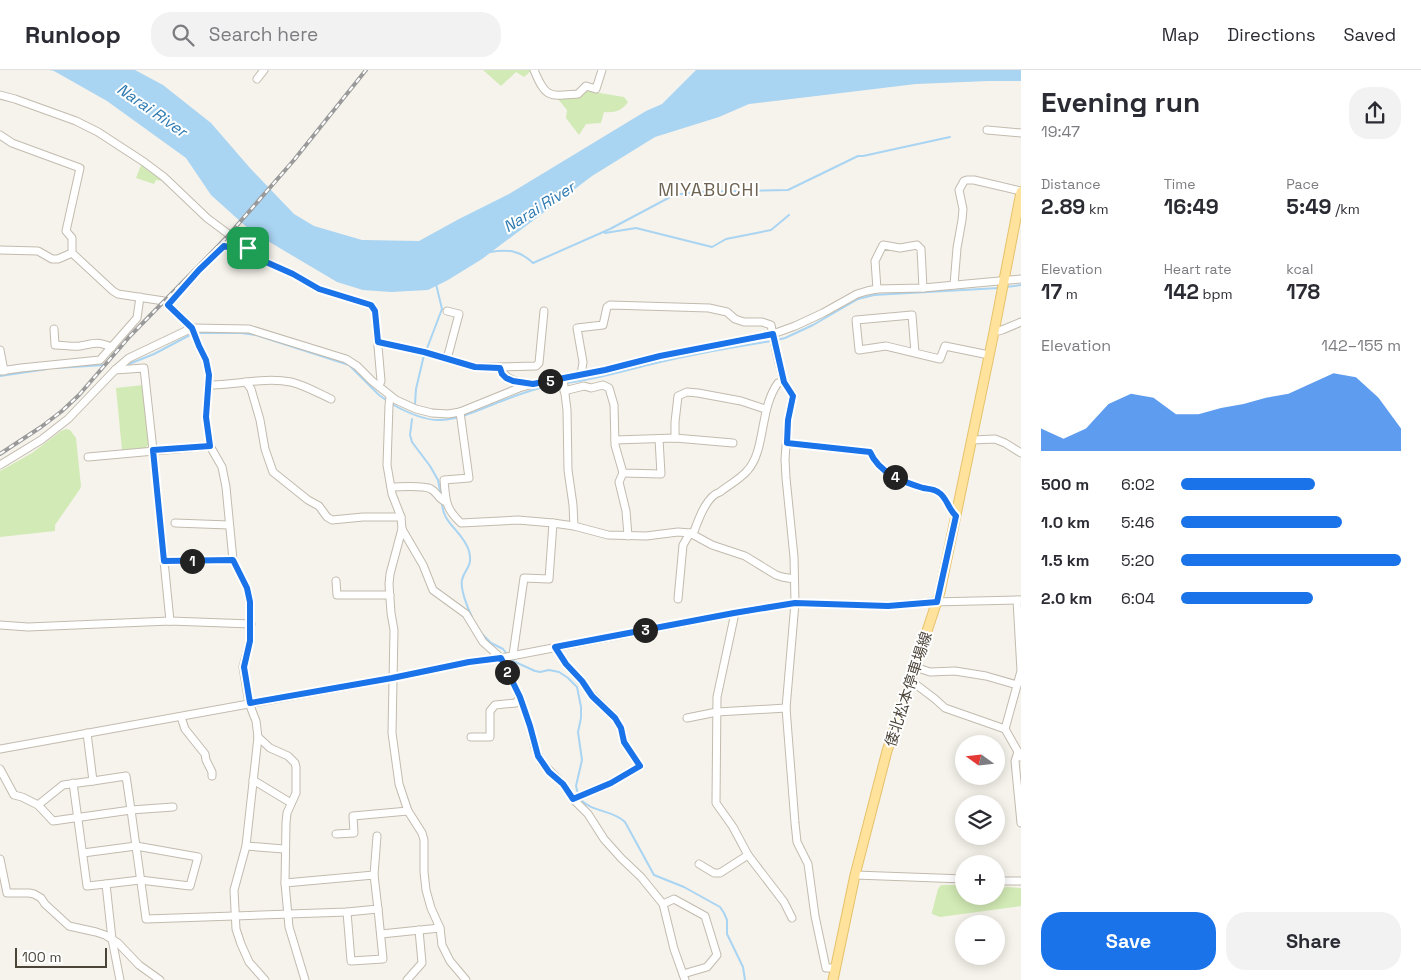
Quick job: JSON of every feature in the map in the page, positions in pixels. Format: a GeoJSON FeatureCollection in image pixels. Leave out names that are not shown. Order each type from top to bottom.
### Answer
{"type":"FeatureCollection","features":[{"type":"Feature","properties":{"kind":"main road","name":"倭北松本停車場線"},"geometry":{"type":"LineString","coordinates":[[833,980],[855,875],[887,751],[937,602],[972,440],[1021,191]]}},
{"type":"Feature","properties":{"kind":"street"},"geometry":{"type":"LineString","coordinates":[[257,79],[264,70]]}},
{"type":"Feature","properties":{"kind":"street"},"geometry":{"type":"LineString","coordinates":[[534,70],[543,90],[554,96],[578,94],[586,86],[596,89],[602,70]]}},
{"type":"Feature","properties":{"kind":"street"},"geometry":{"type":"LineString","coordinates":[[0,95],[76,121],[98,132],[158,172],[207,218],[266,262],[293,274],[319,289],[371,305],[375,311],[381,381],[379,386]]}},
{"type":"Feature","properties":{"kind":"street"},"geometry":{"type":"LineString","coordinates":[[987,130],[1021,133]]}},
{"type":"Feature","properties":{"kind":"street"},"geometry":{"type":"LineString","coordinates":[[0,135],[12,143],[80,168],[66,231],[72,238],[72,253],[118,294],[164,301],[192,328],[206,360],[209,375],[206,417],[210,446],[222,467],[226,487],[233,560],[247,588],[250,602],[250,641],[244,667],[258,737],[246,846],[234,890],[236,929],[249,962],[265,980]]}},
{"type":"Feature","properties":{"kind":"street"},"geometry":{"type":"LineString","coordinates":[[954,285],[963,209],[959,190],[961,186],[967,180],[974,180],[1021,191]]}},
{"type":"Feature","properties":{"kind":"street"},"geometry":{"type":"LineString","coordinates":[[877,289],[876,262],[883,245],[900,248],[917,245],[921,248],[923,288]]}},
{"type":"Feature","properties":{"kind":"street"},"geometry":{"type":"LineString","coordinates":[[168,305],[199,270],[224,246],[231,246],[242,252],[248,248]]}},
{"type":"Feature","properties":{"kind":"street"},"geometry":{"type":"LineString","coordinates":[[0,250],[38,251],[52,260],[72,253]]}},
{"type":"Feature","properties":{"kind":"street"},"geometry":{"type":"LineString","coordinates":[[564,384],[580,375],[660,356],[774,338],[857,294],[877,289],[954,285],[1003,285],[1021,279]]}},
{"type":"Feature","properties":{"kind":"street"},"geometry":{"type":"LineString","coordinates":[[0,350],[2,371],[100,360],[137,318],[140,297]]}},
{"type":"Feature","properties":{"kind":"street"},"geometry":{"type":"LineString","coordinates":[[580,375],[583,362],[577,328],[603,325],[607,307],[610,306],[709,308],[728,312],[735,319],[744,322],[762,322],[771,325],[784,382],[793,396],[788,420],[785,459],[794,557],[795,603],[786,708],[794,824],[798,842],[808,864],[815,916],[826,968],[835,968]]}},
{"type":"Feature","properties":{"kind":"street"},"geometry":{"type":"LineString","coordinates":[[447,311],[459,314],[447,359]]}},
{"type":"Feature","properties":{"kind":"street"},"geometry":{"type":"LineString","coordinates":[[378,342],[426,352],[475,367],[536,366],[539,363],[544,311]]}},
{"type":"Feature","properties":{"kind":"street"},"geometry":{"type":"LineString","coordinates":[[915,353],[912,315],[856,320],[859,350],[886,346],[915,353],[940,359],[945,346],[989,355]]}},
{"type":"Feature","properties":{"kind":"street"},"geometry":{"type":"LineString","coordinates":[[994,332],[1021,322]]}},
{"type":"Feature","properties":{"kind":"street"},"geometry":{"type":"LineString","coordinates":[[0,465],[41,440],[68,419],[129,358],[192,328],[241,328],[268,334],[346,359],[357,366],[379,386],[389,401],[387,465],[391,487],[401,517],[402,529],[390,574],[391,613],[394,630],[392,733],[399,784],[408,811],[422,833],[424,840],[426,890],[440,928],[442,945],[450,961],[466,980]]}},
{"type":"Feature","properties":{"kind":"street"},"geometry":{"type":"LineString","coordinates":[[54,329],[55,345],[80,346],[100,342],[112,346]]}},
{"type":"Feature","properties":{"kind":"street"},"geometry":{"type":"LineString","coordinates":[[115,370],[144,368],[170,621]]}},
{"type":"Feature","properties":{"kind":"street"},"geometry":{"type":"LineString","coordinates":[[500,368],[502,374],[513,381],[533,384],[564,384],[591,388],[603,385],[609,388],[614,405],[615,445],[623,473],[619,482],[626,511],[628,536]]}},
{"type":"Feature","properties":{"kind":"street"},"geometry":{"type":"LineString","coordinates":[[208,385],[280,381],[293,383],[331,399]]}},
{"type":"Feature","properties":{"kind":"street"},"geometry":{"type":"LineString","coordinates":[[246,382],[252,389],[265,449],[273,472],[318,506],[332,520],[363,517],[401,517]]}},
{"type":"Feature","properties":{"kind":"street"},"geometry":{"type":"LineString","coordinates":[[678,599],[684,545],[707,504],[715,494],[748,470],[756,456],[772,391],[778,383],[784,382]]}},
{"type":"Feature","properties":{"kind":"street"},"geometry":{"type":"LineString","coordinates":[[389,401],[432,413],[461,415],[519,388],[533,384]]}},
{"type":"Feature","properties":{"kind":"street"},"geometry":{"type":"LineString","coordinates":[[564,384],[567,410],[568,470],[574,526]]}},
{"type":"Feature","properties":{"kind":"street"},"geometry":{"type":"LineString","coordinates":[[675,438],[678,396],[687,392],[724,397],[766,410]]}},
{"type":"Feature","properties":{"kind":"street"},"geometry":{"type":"LineString","coordinates":[[443,500],[444,480],[469,478],[461,415]]}},
{"type":"Feature","properties":{"kind":"street"},"geometry":{"type":"LineString","coordinates":[[615,440],[675,438],[733,443]]}},
{"type":"Feature","properties":{"kind":"street"},"geometry":{"type":"LineString","coordinates":[[623,473],[660,474],[659,439]]}},
{"type":"Feature","properties":{"kind":"street"},"geometry":{"type":"LineString","coordinates":[[972,440],[995,439],[1021,453]]}},
{"type":"Feature","properties":{"kind":"street"},"geometry":{"type":"LineString","coordinates":[[787,443],[870,452],[873,459],[890,475],[922,488],[938,492],[945,498],[956,516]]}},
{"type":"Feature","properties":{"kind":"street"},"geometry":{"type":"LineString","coordinates":[[88,457],[210,446]]}},
{"type":"Feature","properties":{"kind":"street"},"geometry":{"type":"LineString","coordinates":[[391,487],[433,490],[461,523],[518,520],[574,526],[608,535],[628,536],[678,532],[692,533],[712,545],[746,556],[782,577],[794,579]]}},
{"type":"Feature","properties":{"kind":"street"},"geometry":{"type":"LineString","coordinates":[[513,655],[524,578],[549,579],[553,523]]}},
{"type":"Feature","properties":{"kind":"street"},"geometry":{"type":"LineString","coordinates":[[175,524],[229,526]]}},
{"type":"Feature","properties":{"kind":"street"},"geometry":{"type":"LineString","coordinates":[[402,529],[423,565],[433,590],[466,614],[483,642],[501,658],[520,697],[538,756],[549,772],[563,784],[573,799],[588,814],[604,839],[641,877],[663,904],[674,949],[684,977],[707,967],[717,955],[705,916],[674,899],[663,904]]}},
{"type":"Feature","properties":{"kind":"street"},"geometry":{"type":"LineString","coordinates":[[164,561],[233,560]]}},
{"type":"Feature","properties":{"kind":"street"},"geometry":{"type":"LineString","coordinates":[[336,581],[337,594],[390,595]]}},
{"type":"Feature","properties":{"kind":"street"},"geometry":{"type":"LineString","coordinates":[[0,750],[795,603],[888,606],[937,602],[1019,600],[1020,671],[1005,729]]}},
{"type":"Feature","properties":{"kind":"street"},"geometry":{"type":"LineString","coordinates":[[734,613],[717,697],[716,803],[734,827],[748,855],[784,902],[792,918]]}},
{"type":"Feature","properties":{"kind":"street"},"geometry":{"type":"LineString","coordinates":[[0,625],[28,627],[170,621],[251,624]]}},
{"type":"Feature","properties":{"kind":"street"},"geometry":{"type":"LineString","coordinates":[[555,647],[592,696],[615,718],[621,728],[624,742],[640,766],[611,783],[573,799]]}},
{"type":"Feature","properties":{"kind":"street"},"geometry":{"type":"LineString","coordinates":[[915,667],[930,672],[955,672],[986,676],[1017,685]]}},
{"type":"Feature","properties":{"kind":"street"},"geometry":{"type":"LineString","coordinates":[[910,680],[935,698],[945,708],[1005,729],[1020,755],[1015,761],[1021,823]]}},
{"type":"Feature","properties":{"kind":"street"},"geometry":{"type":"LineString","coordinates":[[471,737],[490,737],[490,711],[495,705],[516,703],[520,697]]}},
{"type":"Feature","properties":{"kind":"street"},"geometry":{"type":"LineString","coordinates":[[686,718],[717,712],[786,708]]}},
{"type":"Feature","properties":{"kind":"street"},"geometry":{"type":"LineString","coordinates":[[181,717],[185,729],[205,754],[212,776]]}},
{"type":"Feature","properties":{"kind":"street"},"geometry":{"type":"LineString","coordinates":[[87,733],[93,781]]}},
{"type":"Feature","properties":{"kind":"street"},"geometry":{"type":"LineString","coordinates":[[258,737],[270,748],[288,756],[295,762],[296,793],[287,813],[284,849],[285,883],[289,927],[305,980]]}},
{"type":"Feature","properties":{"kind":"street"},"geometry":{"type":"LineString","coordinates":[[0,769],[14,795],[22,796],[38,805],[52,821],[131,810],[173,807]]}},
{"type":"Feature","properties":{"kind":"street"},"geometry":{"type":"LineString","coordinates":[[38,805],[63,785],[126,776],[146,919],[347,912],[378,909]]}},
{"type":"Feature","properties":{"kind":"street"},"geometry":{"type":"LineString","coordinates":[[252,780],[291,803]]}},
{"type":"Feature","properties":{"kind":"street"},"geometry":{"type":"LineString","coordinates":[[73,784],[87,886],[140,880],[190,886],[198,857],[136,846],[83,853]]}},
{"type":"Feature","properties":{"kind":"street"},"geometry":{"type":"LineString","coordinates":[[336,834],[354,833],[353,816],[408,811]]}},
{"type":"Feature","properties":{"kind":"street"},"geometry":{"type":"LineString","coordinates":[[347,912],[351,961],[383,959],[374,875],[377,836]]}},
{"type":"Feature","properties":{"kind":"street"},"geometry":{"type":"LineString","coordinates":[[246,846],[284,849]]}},
{"type":"Feature","properties":{"kind":"street"},"geometry":{"type":"LineString","coordinates":[[698,864],[714,873],[720,874],[748,855]]}},
{"type":"Feature","properties":{"kind":"street"},"geometry":{"type":"LineString","coordinates":[[0,859],[7,893],[29,892],[34,894],[41,898],[45,904],[70,926],[96,932],[112,939],[139,965],[160,980]]}},
{"type":"Feature","properties":{"kind":"street"},"geometry":{"type":"LineString","coordinates":[[285,883],[374,875]]}},
{"type":"Feature","properties":{"kind":"street"},"geometry":{"type":"LineString","coordinates":[[855,875],[955,879]]}},
{"type":"Feature","properties":{"kind":"street"},"geometry":{"type":"LineString","coordinates":[[1005,880],[1021,881]]}},
{"type":"Feature","properties":{"kind":"street"},"geometry":{"type":"LineString","coordinates":[[106,884],[112,939],[120,980]]}},
{"type":"Feature","properties":{"kind":"street"},"geometry":{"type":"LineString","coordinates":[[381,934],[440,928]]}},
{"type":"Feature","properties":{"kind":"street"},"geometry":{"type":"LineString","coordinates":[[407,980],[422,963],[419,930]]}},
{"type":"Feature","properties":{"kind":"green space"},"geometry":{"type":"Polygon","coordinates":[[[483,70],[532,70],[524,77],[516,72],[501,86],[483,70]]]}},
{"type":"Feature","properties":{"kind":"green space"},"geometry":{"type":"Polygon","coordinates":[[[588,91],[624,97],[628,102],[618,111],[604,112],[601,123],[586,124],[579,135],[566,118],[567,110],[558,99],[578,98],[588,91]]]}},
{"type":"Feature","properties":{"kind":"green space"},"geometry":{"type":"Polygon","coordinates":[[[141,165],[162,181],[156,180],[154,184],[136,178],[141,165]]]}},
{"type":"Feature","properties":{"kind":"green space"},"geometry":{"type":"Polygon","coordinates":[[[143,385],[149,443],[146,448],[122,450],[116,388],[143,385]]]}},
{"type":"Feature","properties":{"kind":"green space"},"geometry":{"type":"Polygon","coordinates":[[[66,429],[70,430],[76,438],[81,486],[55,525],[55,531],[0,537],[0,471],[32,453],[66,429]]]}},
{"type":"Feature","properties":{"kind":"green space"},"geometry":{"type":"Polygon","coordinates":[[[941,885],[955,885],[955,905],[1005,905],[1005,887],[1021,888],[1021,906],[940,917],[932,914],[938,889],[941,885]]]}},
{"type":"Feature","properties":{"kind":"water","name":"Narai River"},"geometry":{"type":"Polygon","coordinates":[[[49,70],[135,70],[163,85],[211,123],[250,168],[294,214],[314,226],[362,240],[419,241],[509,194],[646,111],[662,104],[696,70],[1021,70],[1021,81],[916,84],[749,104],[719,117],[655,137],[592,176],[482,259],[448,280],[428,290],[391,292],[363,290],[337,282],[251,231],[211,195],[186,158],[107,101],[49,70]]]}},
{"type":"Feature","properties":{"kind":"waterway"},"geometry":{"type":"LineString","coordinates":[[490,252],[518,253],[533,263],[610,229],[674,195],[696,192],[788,190],[858,156],[950,137]]}},
{"type":"Feature","properties":{"kind":"waterway"},"geometry":{"type":"LineString","coordinates":[[605,233],[636,228],[712,247],[726,239],[771,230],[789,215]]}},
{"type":"Feature","properties":{"kind":"waterway"},"geometry":{"type":"LineString","coordinates":[[426,351],[442,309],[436,284]]}},
{"type":"Feature","properties":{"kind":"waterway"},"geometry":{"type":"LineString","coordinates":[[1006,287],[1021,285]]}},
{"type":"Feature","properties":{"kind":"waterway"},"geometry":{"type":"LineString","coordinates":[[777,340],[813,325],[858,299],[874,295],[999,288]]}},
{"type":"Feature","properties":{"kind":"waterway"},"geometry":{"type":"LineString","coordinates":[[200,333],[256,335],[349,365],[386,400]]}},
{"type":"Feature","properties":{"kind":"waterway"},"geometry":{"type":"LineString","coordinates":[[129,364],[154,354],[190,335]]}},
{"type":"Feature","properties":{"kind":"waterway"},"geometry":{"type":"LineString","coordinates":[[566,383],[728,348],[772,341]]}},
{"type":"Feature","properties":{"kind":"waterway"},"geometry":{"type":"LineString","coordinates":[[415,404],[416,389],[424,355]]}},
{"type":"Feature","properties":{"kind":"waterway"},"geometry":{"type":"LineString","coordinates":[[56,368],[104,365]]}},
{"type":"Feature","properties":{"kind":"waterway"},"geometry":{"type":"LineString","coordinates":[[0,376],[47,369]]}},
{"type":"Feature","properties":{"kind":"waterway"},"geometry":{"type":"LineString","coordinates":[[390,403],[421,417],[441,420],[456,418],[530,391],[562,383]]}},
{"type":"Feature","properties":{"kind":"waterway"},"geometry":{"type":"LineString","coordinates":[[412,419],[410,435],[412,442],[438,480],[441,495]]}},
{"type":"Feature","properties":{"kind":"waterway"},"geometry":{"type":"LineString","coordinates":[[442,502],[445,516],[462,538],[469,551],[470,561],[463,576],[462,588],[472,617]]}},
{"type":"Feature","properties":{"kind":"waterway"},"geometry":{"type":"LineString","coordinates":[[482,634],[507,654]]}},
{"type":"Feature","properties":{"kind":"waterway"},"geometry":{"type":"LineString","coordinates":[[510,658],[535,671],[549,670],[559,672],[577,687],[581,707],[578,732],[582,760],[576,786],[578,794]]}},
{"type":"Feature","properties":{"kind":"waterway"},"geometry":{"type":"LineString","coordinates":[[580,799],[590,806],[614,815],[625,822],[654,875],[684,887],[720,907],[727,920],[727,934],[743,967],[745,980]]}},
{"type":"Feature","properties":{"kind":"railway"},"geometry":{"type":"LineString","coordinates":[[0,454],[41,427],[79,395],[130,336],[226,238],[294,160],[366,70]]}},
{"type":"Feature","properties":{"kind":"district","name":"MIYABUCHI"},"geometry":{"type":"Point","coordinates":[709,189]}},
{"type":"Feature","properties":{"kind":"route"},"geometry":{"type":"LineString","coordinates":[[224,246],[231,246],[242,252],[248,248],[266,262],[293,274],[319,289],[374,307],[378,342],[424,352],[475,367],[500,368],[506,378],[513,381],[533,384],[605,370],[660,356],[773,334],[784,382],[793,396],[788,420],[787,443],[870,452],[873,459],[890,475],[922,488],[938,492],[945,498],[949,508],[956,516],[937,602],[901,606],[795,603],[555,647],[592,696],[615,718],[621,728],[624,742],[640,766],[611,783],[573,799],[563,784],[549,772],[538,756],[520,697],[501,658],[469,662],[392,678],[250,703],[244,667],[250,641],[251,624],[247,588],[233,560],[164,561],[153,450],[210,446],[206,417],[209,375],[206,360],[192,328],[168,305],[199,270],[224,246]]}}]}
